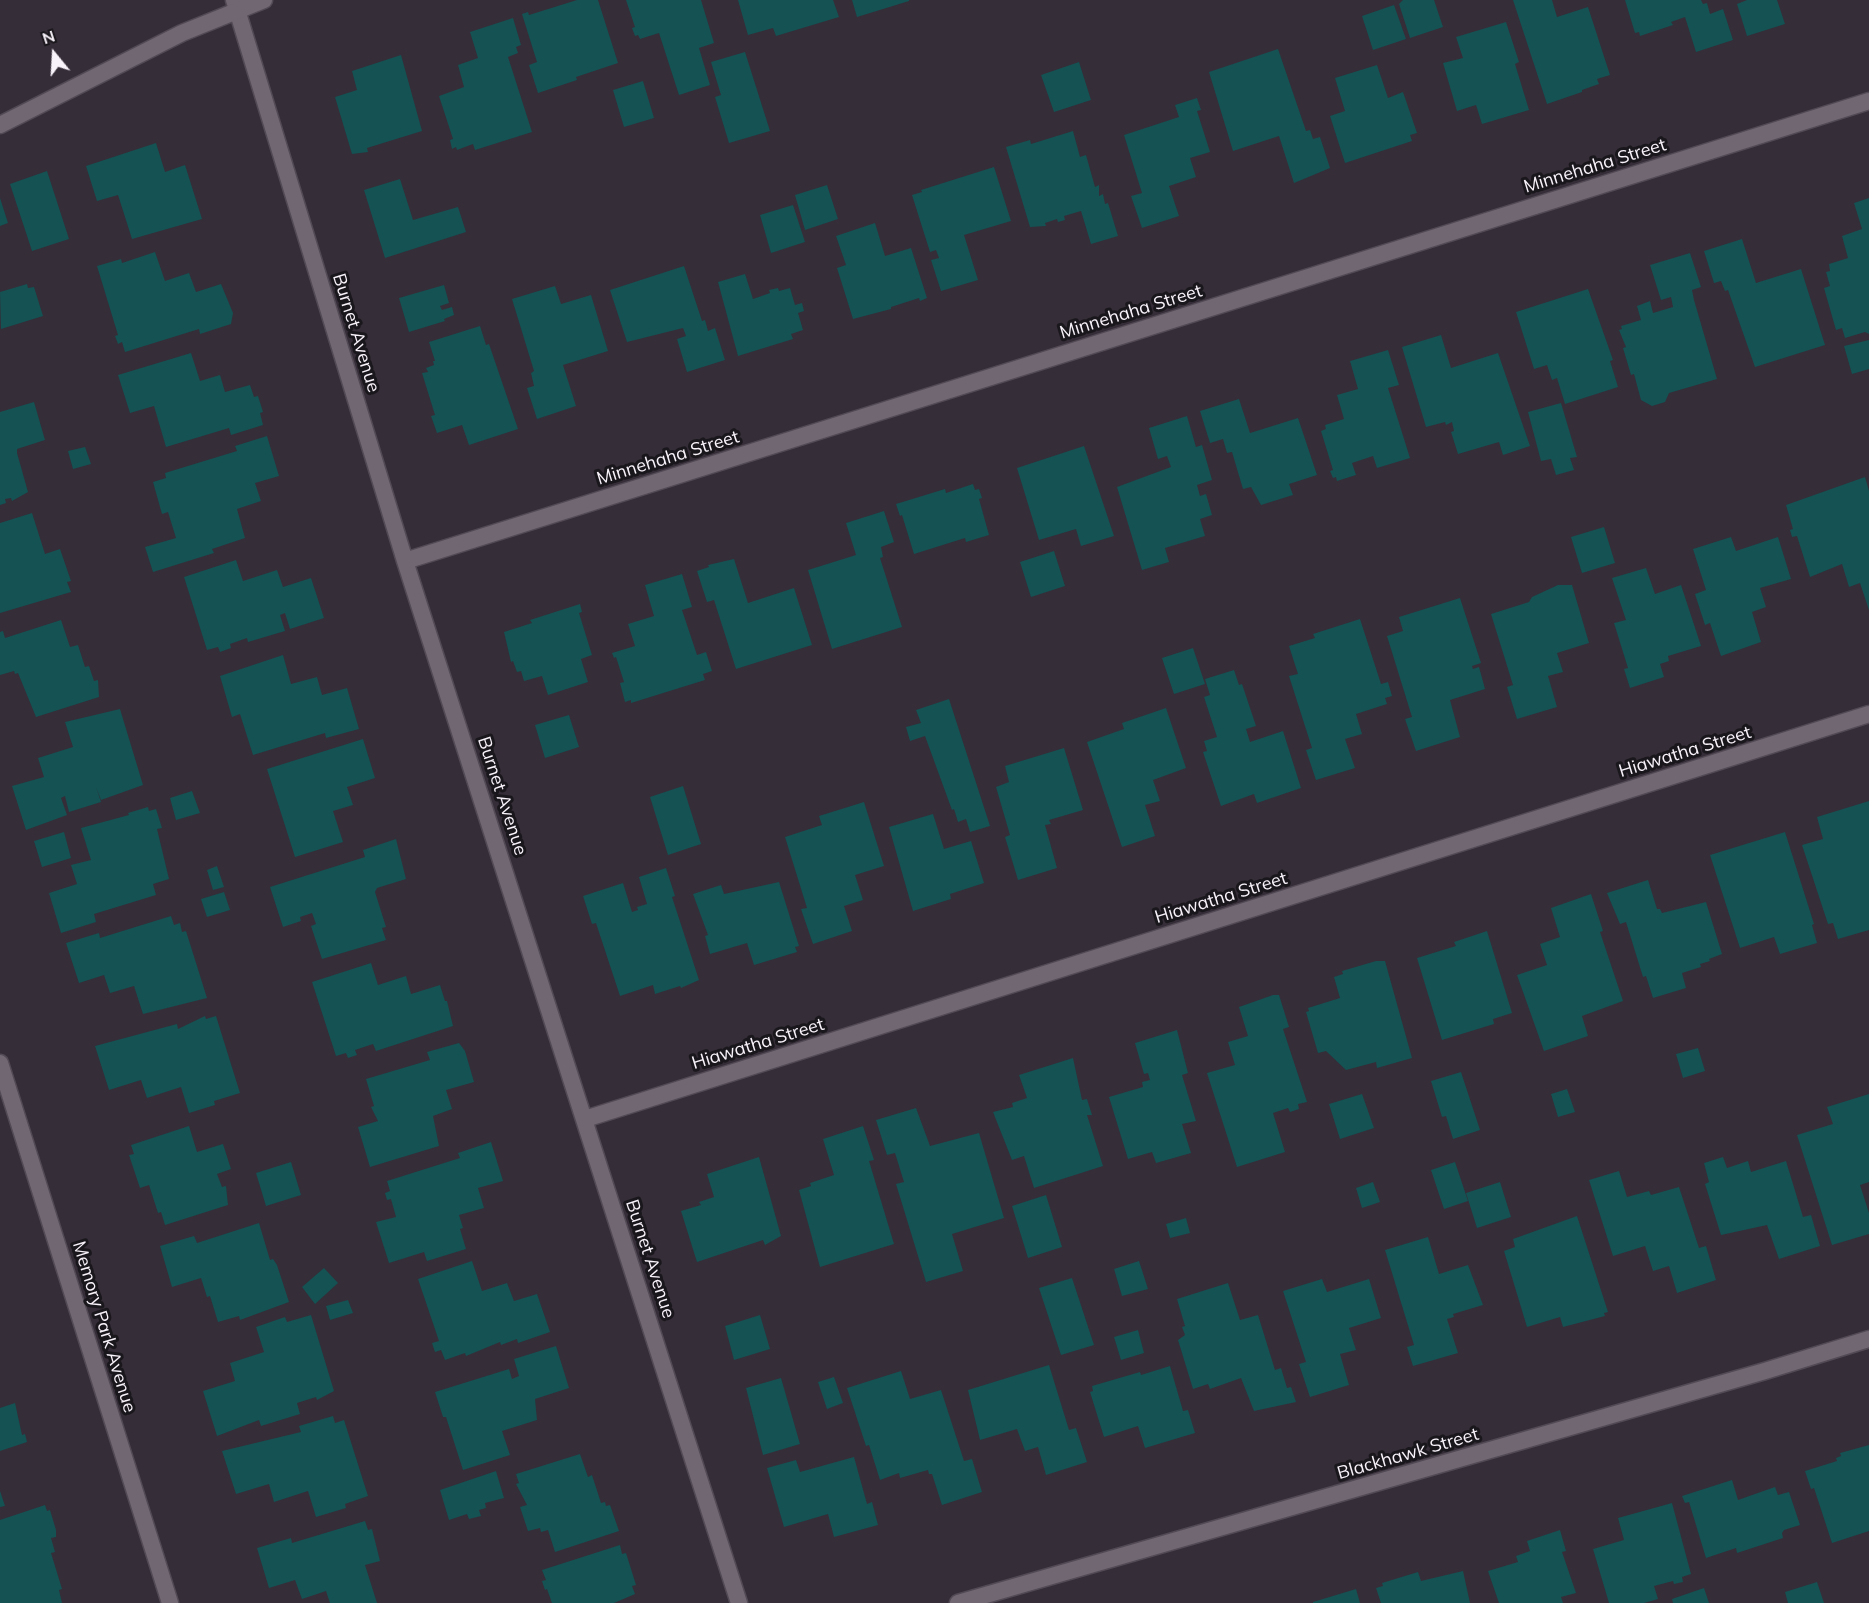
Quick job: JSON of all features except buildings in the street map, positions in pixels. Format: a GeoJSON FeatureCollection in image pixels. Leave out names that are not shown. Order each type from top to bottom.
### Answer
{"type":"FeatureCollection","features":[{"type":"Feature","properties":{"kind":"street"},"geometry":{"type":"LineString","coordinates":[[0,125],[235,5],[264,0]]}},
{"type":"Feature","properties":{"kind":"street","name":"Burnet Avenue"},"geometry":{"type":"LineString","coordinates":[[235,5],[405,561],[738,1603]]}},
{"type":"Feature","properties":{"kind":"street","name":"Minnehaha Street"},"geometry":{"type":"LineString","coordinates":[[405,561],[1869,100]]}},
{"type":"Feature","properties":{"kind":"street","name":"Hiawatha Street"},"geometry":{"type":"LineString","coordinates":[[585,1119],[1869,714]]}},
{"type":"Feature","properties":{"kind":"street","name":"Memory Park Avenue"},"geometry":{"type":"LineString","coordinates":[[0,1063],[170,1603]]}},
{"type":"Feature","properties":{"kind":"street","name":"Blackhawk Street"},"geometry":{"type":"LineString","coordinates":[[957,1603],[1742,1378],[1869,1339]]}}]}
